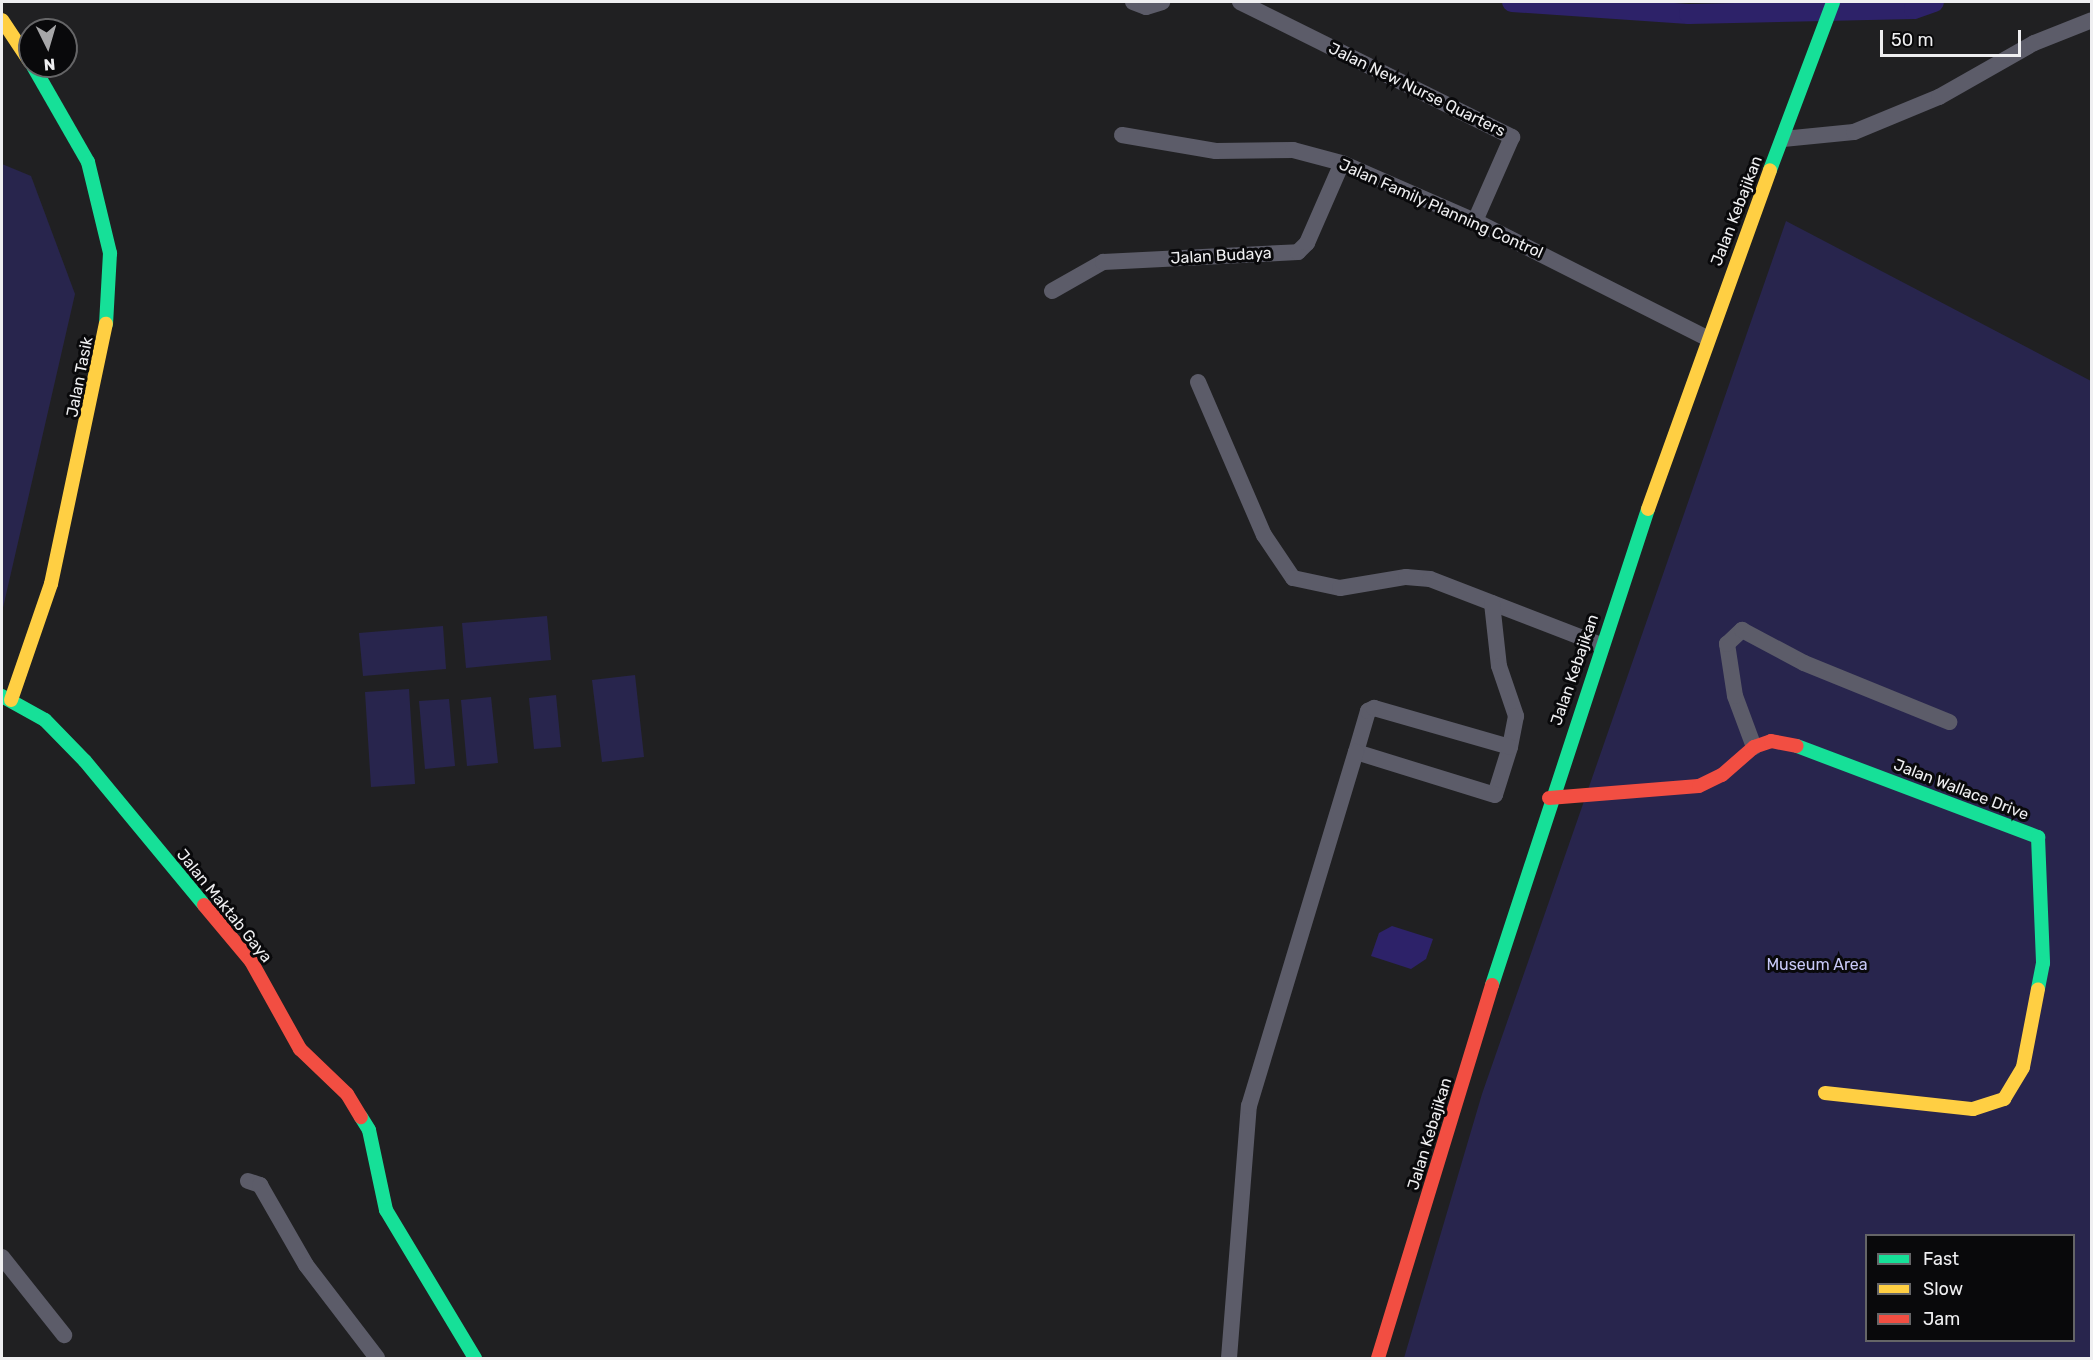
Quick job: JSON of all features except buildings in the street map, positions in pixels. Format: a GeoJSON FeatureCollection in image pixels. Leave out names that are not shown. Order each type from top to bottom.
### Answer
{"type":"FeatureCollection","features":[{"type":"Feature","properties":{"kind":"street"},"geometry":{"type":"LineString","coordinates":[[1133,2],[1146,7],[1162,2]]}},
{"type":"Feature","properties":{"kind":"street","name":"Jalan New Nurse Quarters"},"geometry":{"type":"LineString","coordinates":[[1240,2],[1512,137],[1475,221]]}},
{"type":"Feature","properties":{"kind":"street","name":"Jalan Kebajikan"},"geometry":{"type":"LineString","coordinates":[[1378,1359],[1549,798],[1707,338],[1804,88],[1833,2]]}},
{"type":"Feature","properties":{"kind":"street"},"geometry":{"type":"LineString","coordinates":[[2,20],[18,44]]}},
{"type":"Feature","properties":{"kind":"street"},"geometry":{"type":"LineString","coordinates":[[1783,139],[1864,128],[1939,97],[2034,43],[2091,20]]}},
{"type":"Feature","properties":{"kind":"street","name":"Jalan Tasik"},"geometry":{"type":"LineString","coordinates":[[6,698],[51,584],[76,485],[105,344],[110,253],[88,162],[40,78]]}},
{"type":"Feature","properties":{"kind":"street","name":"Jalan Family Planning Control"},"geometry":{"type":"LineString","coordinates":[[1122,135],[1216,151],[1293,150],[1342,163],[1475,221],[1707,338]]}},
{"type":"Feature","properties":{"kind":"street","name":"Jalan Budaya"},"geometry":{"type":"LineString","coordinates":[[1052,291],[1103,262],[1298,252],[1342,163]]}},
{"type":"Feature","properties":{"kind":"street"},"geometry":{"type":"LineString","coordinates":[[1198,381],[1264,535],[1293,578],[1340,588],[1406,577],[1430,579],[1601,645]]}},
{"type":"Feature","properties":{"kind":"street"},"geometry":{"type":"LineString","coordinates":[[1356,752],[1495,795],[1510,747],[1516,716],[1499,666],[1492,603]]}},
{"type":"Feature","properties":{"kind":"street"},"geometry":{"type":"LineString","coordinates":[[1549,798],[1699,786],[1722,775],[1754,747],[1736,696],[1727,644],[1742,630],[1804,663],[1949,722]]}},
{"type":"Feature","properties":{"kind":"street","name":"Jalan Maktab Gaya"},"geometry":{"type":"LineString","coordinates":[[6,698],[45,720],[85,760],[250,961],[300,1049],[346,1094],[369,1130],[386,1210],[399,1237],[454,1317],[475,1359]]}},
{"type":"Feature","properties":{"kind":"street"},"geometry":{"type":"LineString","coordinates":[[1229,1359],[1249,1106],[1368,711],[1374,708],[1510,747]]}},
{"type":"Feature","properties":{"kind":"street","name":"Jalan Wallace Drive"},"geometry":{"type":"LineString","coordinates":[[1754,747],[1771,741],[1803,747],[2041,842],[2043,963],[2023,1066],[2004,1099],[1973,1109],[1825,1093]]}},
{"type":"Feature","properties":{"kind":"street"},"geometry":{"type":"LineString","coordinates":[[248,1181],[260,1185],[306,1265],[377,1359]]}},
{"type":"Feature","properties":{"kind":"street"},"geometry":{"type":"LineString","coordinates":[[2,1257],[64,1335]]}},
{"type":"Feature","properties":{"kind":"green space"},"geometry":{"type":"Polygon","coordinates":[[[2,164],[31,176],[75,294],[2,612],[2,164]]]}},
{"type":"Feature","properties":{"kind":"green space","name":"Museum Area"},"geometry":{"type":"Polygon","coordinates":[[[1786,221],[2091,381],[2091,1358],[1404,1358],[1482,1094],[1786,221]]]}},
{"type":"Feature","properties":{"kind":"green space"},"geometry":{"type":"Polygon","coordinates":[[[547,616],[551,660],[466,668],[462,623],[547,616]]]}},
{"type":"Feature","properties":{"kind":"green space"},"geometry":{"type":"Polygon","coordinates":[[[443,626],[446,669],[363,676],[359,633],[443,626]]]}},
{"type":"Feature","properties":{"kind":"green space"},"geometry":{"type":"Polygon","coordinates":[[[635,675],[644,757],[602,762],[592,680],[635,675]]]}},
{"type":"Feature","properties":{"kind":"green space"},"geometry":{"type":"Polygon","coordinates":[[[409,689],[415,784],[371,787],[365,692],[409,689]]]}},
{"type":"Feature","properties":{"kind":"green space"},"geometry":{"type":"Polygon","coordinates":[[[556,695],[561,747],[534,749],[529,698],[556,695]]]}},
{"type":"Feature","properties":{"kind":"green space"},"geometry":{"type":"Polygon","coordinates":[[[491,697],[498,763],[467,766],[461,700],[491,697]]]}},
{"type":"Feature","properties":{"kind":"green space"},"geometry":{"type":"Polygon","coordinates":[[[449,699],[455,766],[425,769],[419,701],[449,699]]]}},
{"type":"Feature","properties":{"kind":"shaded area"},"geometry":{"type":"Polygon","coordinates":[[[1392,926],[1433,939],[1426,959],[1411,969],[1371,956],[1379,933],[1392,926]]]}},
{"type":"Feature","properties":{"kind":"waterway"},"geometry":{"type":"LineString","coordinates":[[1512,2],[1689,14],[1914,9],[1934,2]]}},
{"type":"Feature","properties":{"kind":"traffic: fast"},"geometry":{"type":"LineString","coordinates":[[1770,170],[1833,2]]}},
{"type":"Feature","properties":{"kind":"traffic: fast"},"geometry":{"type":"LineString","coordinates":[[40,78],[88,162],[110,253],[106,324]]}},
{"type":"Feature","properties":{"kind":"traffic: fast"},"geometry":{"type":"LineString","coordinates":[[1492,985],[1648,509]]}},
{"type":"Feature","properties":{"kind":"traffic: fast"},"geometry":{"type":"LineString","coordinates":[[2,696],[45,720],[85,761],[204,905]]}},
{"type":"Feature","properties":{"kind":"traffic: fast"},"geometry":{"type":"LineString","coordinates":[[1797,746],[2038,837],[2043,963],[2038,989]]}},
{"type":"Feature","properties":{"kind":"traffic: fast"},"geometry":{"type":"LineString","coordinates":[[361,1117],[369,1130],[386,1210],[475,1358]]}},
{"type":"Feature","properties":{"kind":"traffic: slow"},"geometry":{"type":"LineString","coordinates":[[2,20],[18,44]]}},
{"type":"Feature","properties":{"kind":"traffic: slow"},"geometry":{"type":"LineString","coordinates":[[1648,509],[1770,170]]}},
{"type":"Feature","properties":{"kind":"traffic: slow"},"geometry":{"type":"LineString","coordinates":[[11,700],[51,584],[106,324]]}},
{"type":"Feature","properties":{"kind":"traffic: slow"},"geometry":{"type":"LineString","coordinates":[[1825,1093],[1973,1109],[2004,1099],[2023,1067],[2038,989]]}},
{"type":"Feature","properties":{"kind":"traffic: jam"},"geometry":{"type":"LineString","coordinates":[[1549,798],[1699,786],[1722,775],[1754,747],[1771,741],[1797,746]]}},
{"type":"Feature","properties":{"kind":"traffic: jam"},"geometry":{"type":"LineString","coordinates":[[204,905],[251,961],[300,1049],[347,1094],[361,1117]]}},
{"type":"Feature","properties":{"kind":"traffic: jam"},"geometry":{"type":"LineString","coordinates":[[1378,1358],[1492,985]]}}]}
